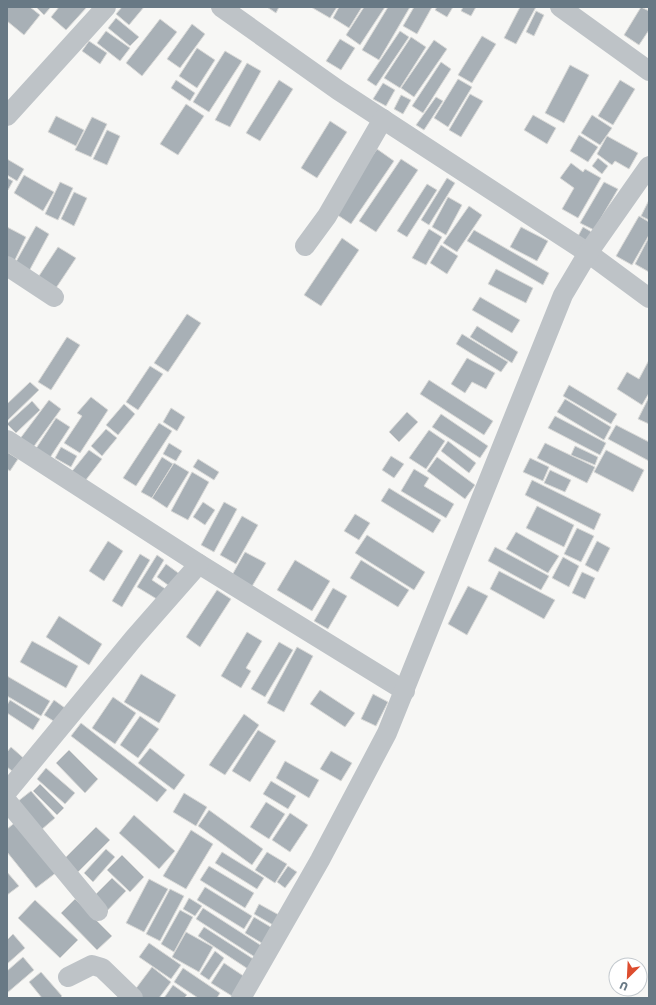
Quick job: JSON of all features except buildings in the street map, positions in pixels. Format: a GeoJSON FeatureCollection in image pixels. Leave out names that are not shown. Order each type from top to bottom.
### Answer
{"type":"FeatureCollection","features":[{"type":"Feature","properties":{"kind":"street"},"geometry":{"type":"LineString","coordinates":[[7,116],[106,7]]}},
{"type":"Feature","properties":{"kind":"street"},"geometry":{"type":"LineString","coordinates":[[221,7],[338,90],[588,252],[649,298]]}},
{"type":"Feature","properties":{"kind":"street"},"geometry":{"type":"LineString","coordinates":[[560,7],[649,71]]}},
{"type":"Feature","properties":{"kind":"street"},"geometry":{"type":"LineString","coordinates":[[305,246],[327,216],[383,119]]}},
{"type":"Feature","properties":{"kind":"street"},"geometry":{"type":"LineString","coordinates":[[242,998],[334,833],[387,733],[563,294],[588,252],[649,166]]}},
{"type":"Feature","properties":{"kind":"street"},"geometry":{"type":"LineString","coordinates":[[7,266],[54,297]]}},
{"type":"Feature","properties":{"kind":"street"},"geometry":{"type":"LineString","coordinates":[[7,440],[199,564],[405,691]]}},
{"type":"Feature","properties":{"kind":"street"},"geometry":{"type":"LineString","coordinates":[[7,792],[134,638],[199,564]]}},
{"type":"Feature","properties":{"kind":"street"},"geometry":{"type":"LineString","coordinates":[[7,801],[98,910]]}},
{"type":"Feature","properties":{"kind":"street"},"geometry":{"type":"LineString","coordinates":[[68,977],[92,965],[102,968],[133,998]]}}]}
